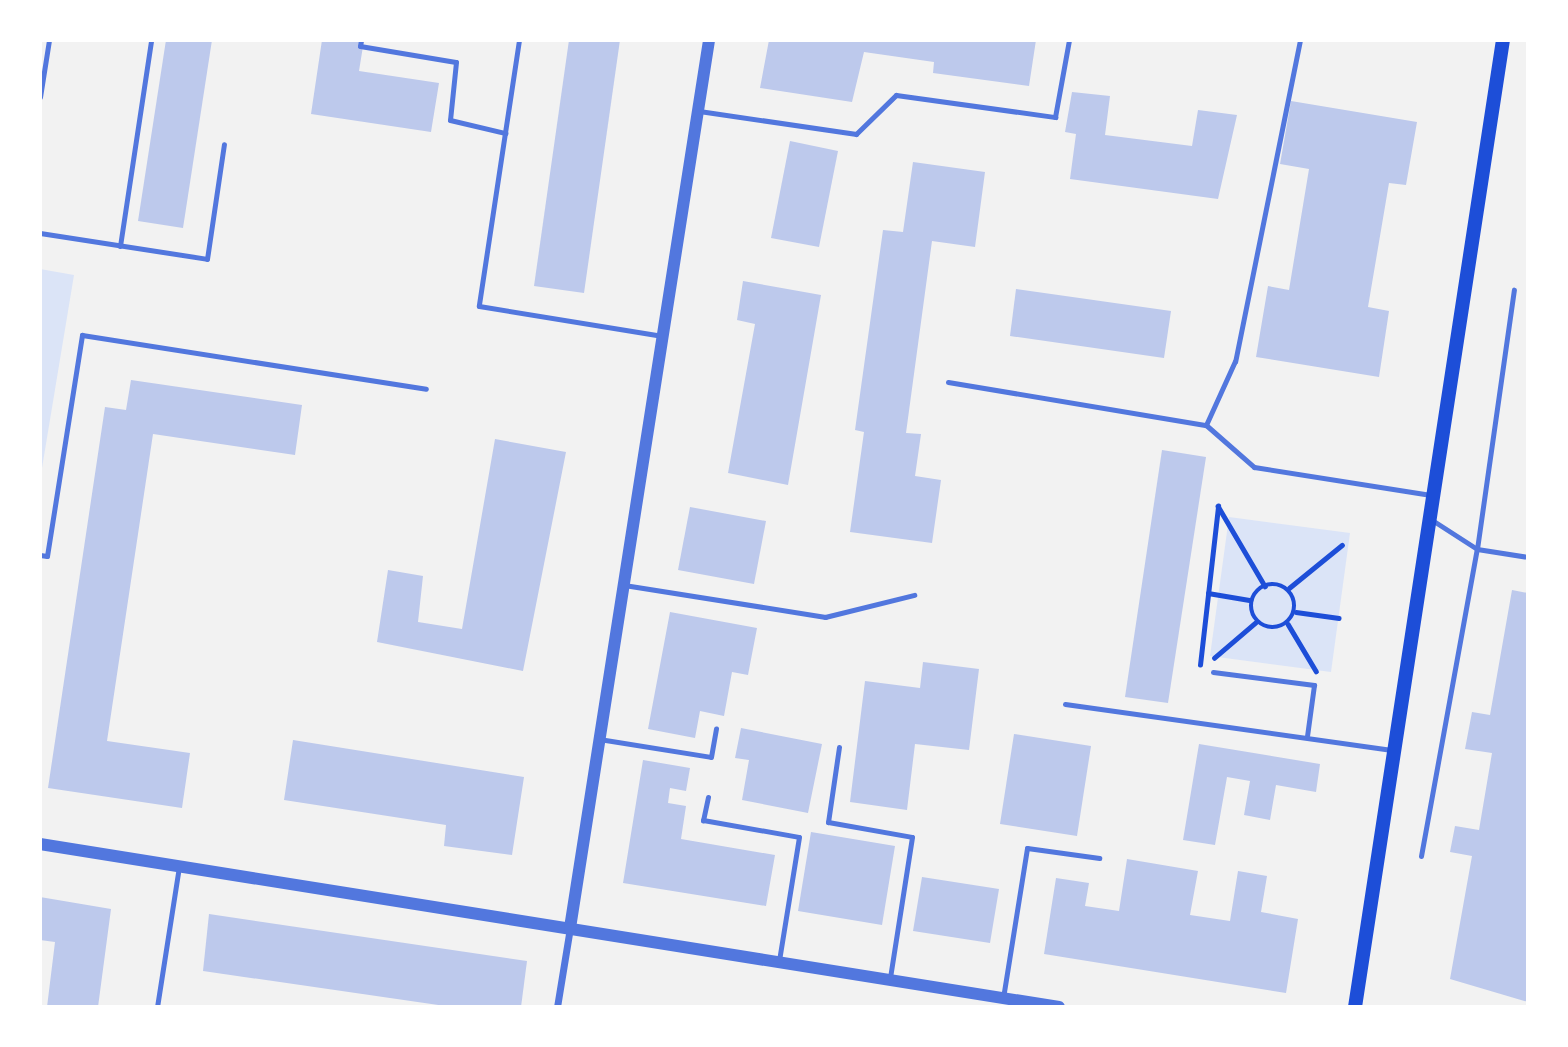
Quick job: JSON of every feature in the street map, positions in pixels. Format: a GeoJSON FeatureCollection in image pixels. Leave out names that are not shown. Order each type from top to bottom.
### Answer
{"type":"FeatureCollection","features":[{"type":"Feature","properties":{"kind":"main road"},"geometry":{"type":"LineString","coordinates":[[1355,1007],[1431,495],[1503,40]]}},
{"type":"Feature","properties":{"kind":"street"},"geometry":{"type":"LineString","coordinates":[[557,1007],[709,40]]}},
{"type":"Feature","properties":{"kind":"street"},"geometry":{"type":"LineString","coordinates":[[40,844],[779,960],[1059,1007]]}},
{"type":"Feature","properties":{"kind":"lane"},"geometry":{"type":"LineString","coordinates":[[40,97],[49,40]]}},
{"type":"Feature","properties":{"kind":"lane"},"geometry":{"type":"LineString","coordinates":[[120,246],[152,40]]}},
{"type":"Feature","properties":{"kind":"lane"},"geometry":{"type":"LineString","coordinates":[[361,40],[360,46],[456,62],[450,120],[506,133]]}},
{"type":"Feature","properties":{"kind":"lane"},"geometry":{"type":"LineString","coordinates":[[519,40],[479,306],[663,335]]}},
{"type":"Feature","properties":{"kind":"lane"},"geometry":{"type":"LineString","coordinates":[[699,111],[856,134],[896,95],[1055,117],[1069,40]]}},
{"type":"Feature","properties":{"kind":"lane"},"geometry":{"type":"LineString","coordinates":[[1206,425],[1235,361],[1300,40]]}},
{"type":"Feature","properties":{"kind":"lane"},"geometry":{"type":"LineString","coordinates":[[40,233],[207,259],[224,144]]}},
{"type":"Feature","properties":{"kind":"lane"},"geometry":{"type":"LineString","coordinates":[[1421,856],[1477,550],[1514,290]]}},
{"type":"Feature","properties":{"kind":"lane"},"geometry":{"type":"LineString","coordinates":[[40,555],[47,556],[82,335],[426,389]]}},
{"type":"Feature","properties":{"kind":"lane"},"geometry":{"type":"LineString","coordinates":[[948,382],[1206,425],[1254,467],[1431,495]]}},
{"type":"Feature","properties":{"kind":"lane"},"geometry":{"type":"LineString","coordinates":[[1429,519],[1477,550],[1528,557]]}},
{"type":"Feature","properties":{"kind":"lane"},"geometry":{"type":"LineString","coordinates":[[624,585],[825,617],[914,595]]}},
{"type":"Feature","properties":{"kind":"lane"},"geometry":{"type":"LineString","coordinates":[[1213,672],[1314,685],[1307,736]]}},
{"type":"Feature","properties":{"kind":"lane"},"geometry":{"type":"LineString","coordinates":[[1065,704],[1392,750]]}},
{"type":"Feature","properties":{"kind":"lane"},"geometry":{"type":"LineString","coordinates":[[599,739],[712,757],[716,727]]}},
{"type":"Feature","properties":{"kind":"lane"},"geometry":{"type":"LineString","coordinates":[[839,747],[828,821],[912,837],[890,978]]}},
{"type":"Feature","properties":{"kind":"lane"},"geometry":{"type":"LineString","coordinates":[[708,797],[703,820],[799,837],[779,960]]}},
{"type":"Feature","properties":{"kind":"lane"},"geometry":{"type":"LineString","coordinates":[[1003,998],[1027,848],[1099,858]]}},
{"type":"Feature","properties":{"kind":"lane"},"geometry":{"type":"LineString","coordinates":[[157,1007],[179,867]]}},
{"type":"Feature","properties":{"kind":"path"},"geometry":{"type":"LineString","coordinates":[[1265,586],[1218,506],[1200,669],[1256,622],[1288,624]]}},
{"type":"Feature","properties":{"kind":"path"},"geometry":{"type":"LineString","coordinates":[[1265,586],[1289,589],[1342,544]]}},
{"type":"Feature","properties":{"kind":"path"},"geometry":{"type":"LineString","coordinates":[[1250,600],[1265,586]]}},
{"type":"Feature","properties":{"kind":"path"},"geometry":{"type":"LineString","coordinates":[[1289,589],[1296,612]]}},
{"type":"Feature","properties":{"kind":"path"},"geometry":{"type":"LineString","coordinates":[[1208,593],[1250,600]]}},
{"type":"Feature","properties":{"kind":"path"},"geometry":{"type":"LineString","coordinates":[[1250,600],[1256,622]]}},
{"type":"Feature","properties":{"kind":"path"},"geometry":{"type":"LineString","coordinates":[[1296,612],[1339,618]]}},
{"type":"Feature","properties":{"kind":"path"},"geometry":{"type":"LineString","coordinates":[[1288,624],[1296,612]]}},
{"type":"Feature","properties":{"kind":"path"},"geometry":{"type":"LineString","coordinates":[[1288,624],[1320,679]]}},
{"type":"Feature","properties":{"kind":"shaded area"},"geometry":{"type":"Polygon","coordinates":[[[40,269],[74,275],[40,480],[40,269]]]}},
{"type":"Feature","properties":{"kind":"shaded area"},"geometry":{"type":"Polygon","coordinates":[[[1229,517],[1350,533],[1331,672],[1210,656],[1229,517]]]}},
{"type":"Feature","properties":{"kind":"building"},"geometry":{"type":"Polygon","coordinates":[[[166,40],[212,40],[183,228],[138,221],[166,40]]]}},
{"type":"Feature","properties":{"kind":"building"},"geometry":{"type":"Polygon","coordinates":[[[322,40],[364,40],[359,71],[439,83],[431,132],[311,114],[322,40]]]}},
{"type":"Feature","properties":{"kind":"building"},"geometry":{"type":"Polygon","coordinates":[[[569,40],[620,40],[584,293],[534,286],[569,40]]]}},
{"type":"Feature","properties":{"kind":"building"},"geometry":{"type":"Polygon","coordinates":[[[769,40],[1036,40],[1029,86],[933,73],[934,62],[864,52],[852,102],[760,88],[769,40]]]}},
{"type":"Feature","properties":{"kind":"building"},"geometry":{"type":"Polygon","coordinates":[[[1072,92],[1110,96],[1105,135],[1192,146],[1198,110],[1237,115],[1218,199],[1070,179],[1076,134],[1065,132],[1072,92]]]}},
{"type":"Feature","properties":{"kind":"building"},"geometry":{"type":"Polygon","coordinates":[[[1291,101],[1417,122],[1406,185],[1389,183],[1368,307],[1389,311],[1379,377],[1256,357],[1268,286],[1289,290],[1309,169],[1280,164],[1291,101]]]}},
{"type":"Feature","properties":{"kind":"building"},"geometry":{"type":"Polygon","coordinates":[[[790,141],[838,151],[819,247],[771,238],[790,141]]]}},
{"type":"Feature","properties":{"kind":"building"},"geometry":{"type":"Polygon","coordinates":[[[913,162],[985,172],[975,247],[932,241],[906,433],[921,434],[915,476],[941,480],[932,543],[850,532],[864,432],[855,430],[883,230],[903,232],[913,162]]]}},
{"type":"Feature","properties":{"kind":"building"},"geometry":{"type":"Polygon","coordinates":[[[743,281],[821,295],[788,485],[728,473],[755,324],[737,320],[743,281]]]}},
{"type":"Feature","properties":{"kind":"building"},"geometry":{"type":"Polygon","coordinates":[[[1016,289],[1171,311],[1164,358],[1010,336],[1016,289]]]}},
{"type":"Feature","properties":{"kind":"building"},"geometry":{"type":"Polygon","coordinates":[[[131,380],[302,405],[295,455],[153,434],[107,741],[190,753],[182,808],[48,788],[105,407],[126,410],[131,380]]]}},
{"type":"Feature","properties":{"kind":"building"},"geometry":{"type":"Polygon","coordinates":[[[495,439],[566,452],[523,671],[377,642],[388,570],[423,576],[418,622],[462,629],[495,439]]]}},
{"type":"Feature","properties":{"kind":"building"},"geometry":{"type":"Polygon","coordinates":[[[1162,450],[1206,457],[1168,703],[1125,697],[1162,450]]]}},
{"type":"Feature","properties":{"kind":"building"},"geometry":{"type":"Polygon","coordinates":[[[690,507],[766,521],[754,584],[678,570],[690,507]]]}},
{"type":"Feature","properties":{"kind":"building"},"geometry":{"type":"Polygon","coordinates":[[[1512,590],[1528,593],[1528,1002],[1450,979],[1472,856],[1450,852],[1455,826],[1479,830],[1492,753],[1465,749],[1472,712],[1490,715],[1512,590]]]}},
{"type":"Feature","properties":{"kind":"building"},"geometry":{"type":"Polygon","coordinates":[[[670,612],[757,628],[748,675],[732,672],[724,716],[700,711],[695,738],[648,729],[670,612]]]}},
{"type":"Feature","properties":{"kind":"building"},"geometry":{"type":"Polygon","coordinates":[[[923,662],[979,669],[969,750],[915,744],[907,810],[850,802],[865,681],[920,688],[923,662]]]}},
{"type":"Feature","properties":{"kind":"building"},"geometry":{"type":"Polygon","coordinates":[[[741,728],[822,744],[808,813],[742,800],[749,760],[735,758],[741,728]]]}},
{"type":"Feature","properties":{"kind":"building"},"geometry":{"type":"Polygon","coordinates":[[[1014,734],[1091,746],[1077,836],[1000,824],[1014,734]]]}},
{"type":"Feature","properties":{"kind":"building"},"geometry":{"type":"Polygon","coordinates":[[[293,740],[524,777],[512,855],[444,846],[446,825],[284,800],[293,740]]]}},
{"type":"Feature","properties":{"kind":"building"},"geometry":{"type":"Polygon","coordinates":[[[1199,744],[1320,764],[1316,792],[1276,785],[1270,820],[1244,815],[1250,781],[1227,777],[1215,845],[1183,840],[1199,744]]]}},
{"type":"Feature","properties":{"kind":"building"},"geometry":{"type":"Polygon","coordinates":[[[643,760],[690,768],[686,791],[670,788],[668,803],[686,806],[681,839],[775,855],[766,906],[623,883],[643,760]]]}},
{"type":"Feature","properties":{"kind":"building"},"geometry":{"type":"Polygon","coordinates":[[[811,832],[895,846],[882,925],[798,911],[811,832]]]}},
{"type":"Feature","properties":{"kind":"building"},"geometry":{"type":"Polygon","coordinates":[[[1127,859],[1198,871],[1190,915],[1230,921],[1238,871],[1267,876],[1261,912],[1298,919],[1286,993],[1044,954],[1056,878],[1089,883],[1085,906],[1119,911],[1127,859]]]}},
{"type":"Feature","properties":{"kind":"building"},"geometry":{"type":"Polygon","coordinates":[[[922,877],[999,889],[990,943],[913,931],[922,877]]]}},
{"type":"Feature","properties":{"kind":"building"},"geometry":{"type":"Polygon","coordinates":[[[40,897],[111,909],[98,1007],[47,1007],[55,942],[40,940],[40,897]]]}},
{"type":"Feature","properties":{"kind":"building"},"geometry":{"type":"Polygon","coordinates":[[[209,914],[527,961],[521,1007],[452,1007],[203,971],[209,914]]]}}]}
